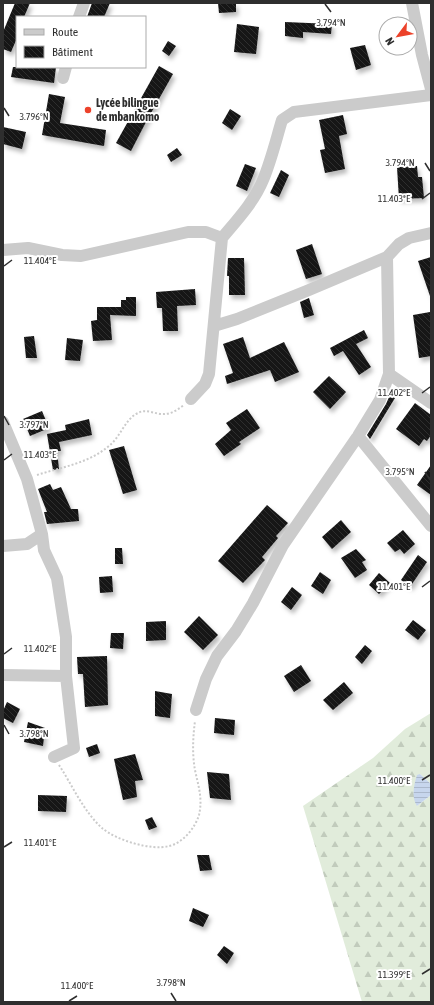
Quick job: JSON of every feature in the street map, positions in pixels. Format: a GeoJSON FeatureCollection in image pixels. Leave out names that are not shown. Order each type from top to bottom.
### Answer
{"type":"FeatureCollection","features":[{"type":"Feature","properties":{"kind":"street"},"geometry":{"type":"LineString","coordinates":[[79,16],[84,3]]}},
{"type":"Feature","properties":{"kind":"street"},"geometry":{"type":"LineString","coordinates":[[412,3],[422,55],[431,89]]}},
{"type":"Feature","properties":{"kind":"street"},"geometry":{"type":"LineString","coordinates":[[191,399],[205,384],[209,374],[222,238],[247,209],[256,194],[263,180],[282,120],[287,115],[294,112],[431,95]]}},
{"type":"Feature","properties":{"kind":"street"},"geometry":{"type":"LineString","coordinates":[[3,250],[28,248],[62,255],[81,256],[188,232],[206,232],[222,238]]}},
{"type":"Feature","properties":{"kind":"street"},"geometry":{"type":"LineString","coordinates":[[214,326],[278,304],[387,257],[399,244],[409,238],[431,233]]}},
{"type":"Feature","properties":{"kind":"street"},"geometry":{"type":"LineString","coordinates":[[196,710],[206,679],[217,656],[236,631],[253,603],[283,545],[358,436],[380,400],[389,374],[387,257]]}},
{"type":"Feature","properties":{"kind":"street"},"geometry":{"type":"LineString","coordinates":[[389,374],[431,403]]}},
{"type":"Feature","properties":{"kind":"street"},"geometry":{"type":"LineString","coordinates":[[3,422],[27,479],[42,534],[44,550],[57,578],[66,637],[66,676],[74,748],[54,757]]}},
{"type":"Feature","properties":{"kind":"street"},"geometry":{"type":"LineString","coordinates":[[358,436],[431,526]]}},
{"type":"Feature","properties":{"kind":"street"},"geometry":{"type":"LineString","coordinates":[[3,546],[27,544],[42,534]]}},
{"type":"Feature","properties":{"kind":"street"},"geometry":{"type":"LineString","coordinates":[[3,675],[66,676]]}},
{"type":"Feature","properties":{"kind":"path"},"geometry":{"type":"LineString","coordinates":[[27,479],[78,464],[110,445],[121,433],[130,419],[138,412],[145,411],[165,414],[178,410],[191,399]]}},
{"type":"Feature","properties":{"kind":"path"},"geometry":{"type":"LineString","coordinates":[[54,757],[86,808],[102,828],[125,841],[154,847],[169,846],[188,836],[199,815],[201,792],[195,769],[193,742],[196,710]]}},
{"type":"Feature","properties":{"kind":"green space"},"geometry":{"type":"Polygon","coordinates":[[[431,713],[431,784],[420,774],[417,806],[431,795],[431,1002],[362,1002],[303,806],[373,758],[405,729],[431,713]]]}},
{"type":"Feature","properties":{"kind":"water"},"geometry":{"type":"Polygon","coordinates":[[[420,774],[431,784],[431,795],[417,806],[414,799],[414,791],[417,775],[420,774]]]}},
{"type":"Feature","properties":{"kind":"building"},"geometry":{"type":"Polygon","coordinates":[[[15,3],[30,3],[24,16],[16,16],[16,40],[11,52],[3,49],[3,32],[15,3]]]}},
{"type":"Feature","properties":{"kind":"building"},"geometry":{"type":"Polygon","coordinates":[[[92,3],[110,3],[104,16],[87,16],[92,3]]]}},
{"type":"Feature","properties":{"kind":"building"},"geometry":{"type":"Polygon","coordinates":[[[218,3],[236,3],[236,12],[219,13],[218,3]]]}},
{"type":"Feature","properties":{"kind":"building"},"geometry":{"type":"Polygon","coordinates":[[[285,22],[332,24],[331,34],[303,32],[303,38],[285,36],[285,22]]]}},
{"type":"Feature","properties":{"kind":"building"},"geometry":{"type":"Polygon","coordinates":[[[237,24],[259,27],[256,54],[234,52],[237,24]]]}},
{"type":"Feature","properties":{"kind":"building"},"geometry":{"type":"Polygon","coordinates":[[[168,41],[176,46],[169,56],[162,51],[168,41]]]}},
{"type":"Feature","properties":{"kind":"building"},"geometry":{"type":"Polygon","coordinates":[[[365,45],[371,65],[356,70],[350,48],[365,45]]]}},
{"type":"Feature","properties":{"kind":"building"},"geometry":{"type":"Polygon","coordinates":[[[159,66],[173,74],[131,151],[116,143],[159,66]]]}},
{"type":"Feature","properties":{"kind":"building"},"geometry":{"type":"Polygon","coordinates":[[[13,67],[56,68],[54,83],[11,77],[13,67]]]}},
{"type":"Feature","properties":{"kind":"building"},"geometry":{"type":"Polygon","coordinates":[[[49,94],[65,97],[60,123],[106,130],[104,146],[42,135],[49,94]]]}},
{"type":"Feature","properties":{"kind":"building"},"geometry":{"type":"Polygon","coordinates":[[[230,109],[241,116],[232,130],[222,123],[230,109]]]}},
{"type":"Feature","properties":{"kind":"building"},"geometry":{"type":"Polygon","coordinates":[[[343,115],[347,134],[339,136],[345,169],[325,173],[320,150],[325,149],[319,120],[343,115]]]}},
{"type":"Feature","properties":{"kind":"building"},"geometry":{"type":"Polygon","coordinates":[[[3,127],[26,132],[22,149],[3,144],[3,127]]]}},
{"type":"Feature","properties":{"kind":"building"},"geometry":{"type":"Polygon","coordinates":[[[177,148],[182,155],[171,162],[167,155],[177,148]]]}},
{"type":"Feature","properties":{"kind":"building"},"geometry":{"type":"Polygon","coordinates":[[[245,164],[256,168],[247,191],[236,186],[245,164]]]}},
{"type":"Feature","properties":{"kind":"building"},"geometry":{"type":"Polygon","coordinates":[[[417,166],[418,177],[422,177],[424,198],[399,199],[397,167],[417,166]]]}},
{"type":"Feature","properties":{"kind":"building"},"geometry":{"type":"Polygon","coordinates":[[[281,170],[289,175],[279,197],[270,193],[281,170]]]}},
{"type":"Feature","properties":{"kind":"building"},"geometry":{"type":"Polygon","coordinates":[[[312,244],[322,274],[306,279],[296,250],[312,244]]]}},
{"type":"Feature","properties":{"kind":"building"},"geometry":{"type":"Polygon","coordinates":[[[431,257],[431,296],[430,296],[418,261],[431,257]]]}},
{"type":"Feature","properties":{"kind":"building"},"geometry":{"type":"Polygon","coordinates":[[[228,258],[244,258],[245,295],[229,295],[229,276],[227,276],[228,258]]]}},
{"type":"Feature","properties":{"kind":"building"},"geometry":{"type":"Polygon","coordinates":[[[195,289],[196,305],[177,306],[178,331],[163,331],[162,308],[157,308],[156,292],[195,289]]]}},
{"type":"Feature","properties":{"kind":"building"},"geometry":{"type":"Polygon","coordinates":[[[126,297],[136,297],[136,316],[110,315],[112,340],[93,341],[91,321],[97,320],[97,307],[121,307],[121,300],[126,300],[126,297]]]}},
{"type":"Feature","properties":{"kind":"building"},"geometry":{"type":"Polygon","coordinates":[[[309,298],[314,315],[304,318],[300,302],[309,298]]]}},
{"type":"Feature","properties":{"kind":"building"},"geometry":{"type":"Polygon","coordinates":[[[430,312],[431,356],[419,358],[413,315],[430,312]]]}},
{"type":"Feature","properties":{"kind":"building"},"geometry":{"type":"Polygon","coordinates":[[[364,330],[368,338],[356,344],[371,367],[359,375],[343,351],[334,356],[330,348],[364,330]]]}},
{"type":"Feature","properties":{"kind":"building"},"geometry":{"type":"Polygon","coordinates":[[[34,336],[37,358],[26,358],[24,337],[34,336]]]}},
{"type":"Feature","properties":{"kind":"building"},"geometry":{"type":"Polygon","coordinates":[[[243,337],[250,358],[284,342],[299,372],[275,382],[270,370],[227,384],[225,376],[233,373],[223,344],[243,337]]]}},
{"type":"Feature","properties":{"kind":"building"},"geometry":{"type":"Polygon","coordinates":[[[67,338],[83,340],[80,361],[65,360],[67,338]]]}},
{"type":"Feature","properties":{"kind":"building"},"geometry":{"type":"Polygon","coordinates":[[[329,376],[346,392],[330,409],[313,392],[329,376]]]}},
{"type":"Feature","properties":{"kind":"building"},"geometry":{"type":"Polygon","coordinates":[[[390,395],[395,398],[370,439],[367,435],[390,395]]]}},
{"type":"Feature","properties":{"kind":"building"},"geometry":{"type":"Polygon","coordinates":[[[415,403],[431,415],[431,435],[427,441],[424,439],[419,446],[396,429],[415,403]]]}},
{"type":"Feature","properties":{"kind":"building"},"geometry":{"type":"Polygon","coordinates":[[[247,409],[260,428],[239,442],[241,444],[224,456],[215,444],[231,430],[226,423],[247,409]]]}},
{"type":"Feature","properties":{"kind":"building"},"geometry":{"type":"Polygon","coordinates":[[[42,411],[49,428],[30,436],[23,419],[42,411]]]}},
{"type":"Feature","properties":{"kind":"building"},"geometry":{"type":"Polygon","coordinates":[[[89,419],[92,435],[59,442],[61,451],[57,451],[59,469],[53,470],[47,434],[66,430],[65,425],[89,419]]]}},
{"type":"Feature","properties":{"kind":"building"},"geometry":{"type":"Polygon","coordinates":[[[124,446],[137,490],[123,494],[109,450],[124,446]]]}},
{"type":"Feature","properties":{"kind":"building"},"geometry":{"type":"Polygon","coordinates":[[[431,465],[431,495],[417,485],[431,465]]]}},
{"type":"Feature","properties":{"kind":"building"},"geometry":{"type":"Polygon","coordinates":[[[50,484],[53,490],[61,487],[71,509],[78,509],[79,521],[47,524],[44,512],[47,512],[38,489],[50,484]]]}},
{"type":"Feature","properties":{"kind":"building"},"geometry":{"type":"Polygon","coordinates":[[[267,505],[288,523],[276,536],[278,538],[262,557],[265,560],[243,583],[218,561],[267,505]]]}},
{"type":"Feature","properties":{"kind":"building"},"geometry":{"type":"Polygon","coordinates":[[[341,520],[351,532],[332,549],[322,537],[341,520]]]}},
{"type":"Feature","properties":{"kind":"building"},"geometry":{"type":"Polygon","coordinates":[[[403,530],[415,544],[404,554],[400,549],[395,552],[387,543],[403,530]]]}},
{"type":"Feature","properties":{"kind":"building"},"geometry":{"type":"Polygon","coordinates":[[[115,548],[122,548],[123,564],[115,564],[115,548]]]}},
{"type":"Feature","properties":{"kind":"building"},"geometry":{"type":"Polygon","coordinates":[[[356,549],[366,560],[362,562],[367,570],[355,578],[341,558],[356,549]]]}},
{"type":"Feature","properties":{"kind":"building"},"geometry":{"type":"Polygon","coordinates":[[[418,555],[427,562],[410,587],[401,580],[418,555]]]}},
{"type":"Feature","properties":{"kind":"building"},"geometry":{"type":"Polygon","coordinates":[[[320,572],[331,580],[323,594],[311,586],[320,572]]]}},
{"type":"Feature","properties":{"kind":"building"},"geometry":{"type":"Polygon","coordinates":[[[379,573],[390,583],[379,594],[369,585],[379,573]]]}},
{"type":"Feature","properties":{"kind":"building"},"geometry":{"type":"Polygon","coordinates":[[[112,576],[113,592],[100,593],[99,577],[112,576]]]}},
{"type":"Feature","properties":{"kind":"building"},"geometry":{"type":"Polygon","coordinates":[[[292,587],[302,595],[291,610],[281,602],[292,587]]]}},
{"type":"Feature","properties":{"kind":"building"},"geometry":{"type":"Polygon","coordinates":[[[199,616],[218,635],[203,650],[184,632],[199,616]]]}},
{"type":"Feature","properties":{"kind":"building"},"geometry":{"type":"Polygon","coordinates":[[[413,620],[426,630],[418,640],[405,630],[413,620]]]}},
{"type":"Feature","properties":{"kind":"building"},"geometry":{"type":"Polygon","coordinates":[[[166,621],[166,640],[146,641],[146,622],[166,621]]]}},
{"type":"Feature","properties":{"kind":"building"},"geometry":{"type":"Polygon","coordinates":[[[111,633],[124,633],[123,649],[110,648],[111,633]]]}},
{"type":"Feature","properties":{"kind":"building"},"geometry":{"type":"Polygon","coordinates":[[[365,645],[372,651],[362,664],[355,657],[365,645]]]}},
{"type":"Feature","properties":{"kind":"building"},"geometry":{"type":"Polygon","coordinates":[[[107,656],[108,705],[85,707],[83,674],[78,674],[77,657],[107,656]]]}},
{"type":"Feature","properties":{"kind":"building"},"geometry":{"type":"Polygon","coordinates":[[[301,665],[311,681],[294,692],[284,676],[301,665]]]}},
{"type":"Feature","properties":{"kind":"building"},"geometry":{"type":"Polygon","coordinates":[[[344,682],[353,693],[333,710],[323,700],[344,682]]]}},
{"type":"Feature","properties":{"kind":"building"},"geometry":{"type":"Polygon","coordinates":[[[155,691],[172,694],[170,718],[155,716],[155,691]]]}},
{"type":"Feature","properties":{"kind":"building"},"geometry":{"type":"Polygon","coordinates":[[[7,702],[20,709],[13,723],[3,718],[3,711],[7,702]]]}},
{"type":"Feature","properties":{"kind":"building"},"geometry":{"type":"Polygon","coordinates":[[[215,718],[235,720],[234,735],[214,733],[215,718]]]}},
{"type":"Feature","properties":{"kind":"building"},"geometry":{"type":"Polygon","coordinates":[[[28,722],[45,728],[43,746],[24,742],[28,722]]]}},
{"type":"Feature","properties":{"kind":"building"},"geometry":{"type":"Polygon","coordinates":[[[97,744],[100,753],[89,757],[86,748],[97,744]]]}},
{"type":"Feature","properties":{"kind":"building"},"geometry":{"type":"Polygon","coordinates":[[[135,754],[143,780],[135,781],[137,797],[123,800],[114,759],[135,754]]]}},
{"type":"Feature","properties":{"kind":"building"},"geometry":{"type":"Polygon","coordinates":[[[207,772],[229,774],[231,800],[210,798],[207,772]]]}},
{"type":"Feature","properties":{"kind":"building"},"geometry":{"type":"Polygon","coordinates":[[[38,795],[67,796],[66,812],[38,811],[38,795]]]}},
{"type":"Feature","properties":{"kind":"building"},"geometry":{"type":"Polygon","coordinates":[[[152,817],[157,827],[149,830],[145,820],[152,817]]]}},
{"type":"Feature","properties":{"kind":"building"},"geometry":{"type":"Polygon","coordinates":[[[197,855],[209,855],[212,870],[200,871],[197,855]]]}},
{"type":"Feature","properties":{"kind":"building"},"geometry":{"type":"Polygon","coordinates":[[[193,908],[209,915],[203,927],[189,921],[193,908]]]}},
{"type":"Feature","properties":{"kind":"building"},"geometry":{"type":"Polygon","coordinates":[[[224,946],[234,953],[227,964],[217,955],[224,946]]]}},
{"type":"Feature","properties":{"kind":"place","name":"Lycée bilingue de mbankomo"},"geometry":{"type":"Point","coordinates":[88,110]}}]}
